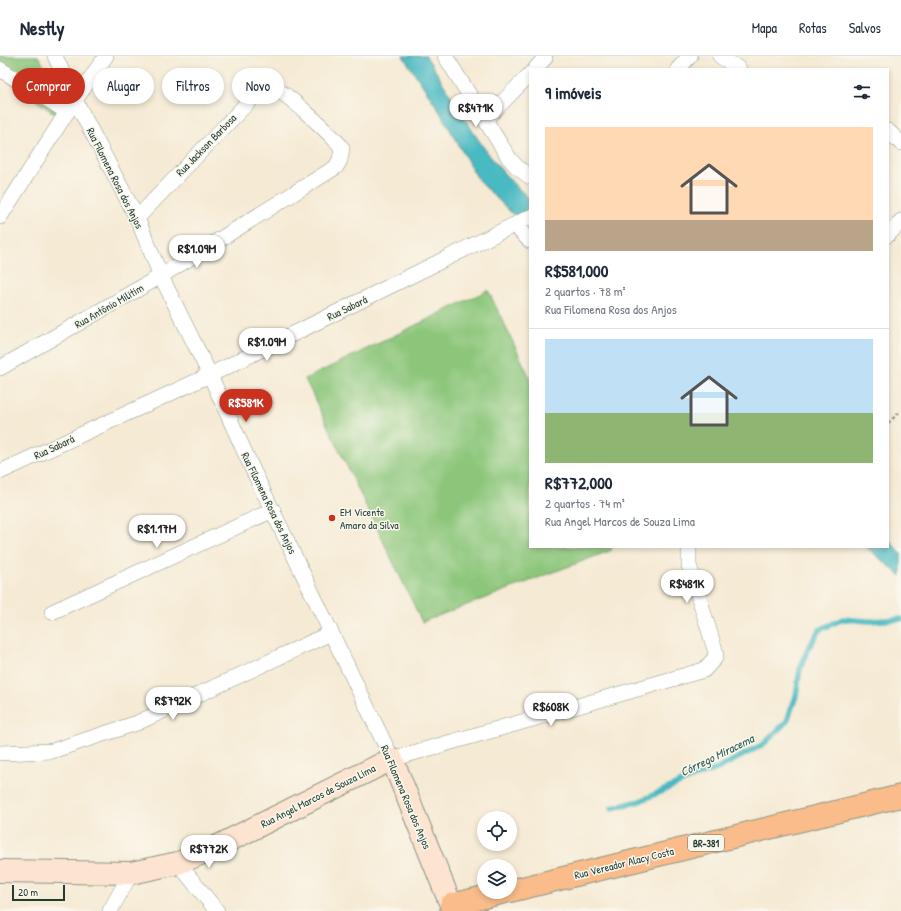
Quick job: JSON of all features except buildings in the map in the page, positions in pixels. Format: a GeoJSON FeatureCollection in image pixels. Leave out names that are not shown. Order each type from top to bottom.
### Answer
{"type":"FeatureCollection","features":[{"type":"Feature","properties":{"kind":"main road","name":"Rua Vereador Alacy Costa"},"geometry":{"type":"LineString","coordinates":[[517,889],[901,796]]}},
{"type":"Feature","properties":{"kind":"main road"},"geometry":{"type":"LineString","coordinates":[[447,909],[481,899]]}},
{"type":"Feature","properties":{"kind":"street","name":"Rua Filomena Rosa dos Anjos"},"geometry":{"type":"LineString","coordinates":[[55,56],[71,106],[137,218],[161,276],[210,375],[251,466],[392,759],[447,909]]}},
{"type":"Feature","properties":{"kind":"street"},"geometry":{"type":"LineString","coordinates":[[0,217],[71,106],[106,56]]}},
{"type":"Feature","properties":{"kind":"street"},"geometry":{"type":"LineString","coordinates":[[445,56],[510,158],[517,167],[529,176]]}},
{"type":"Feature","properties":{"kind":"street"},"geometry":{"type":"LineString","coordinates":[[679,68],[690,56]]}},
{"type":"Feature","properties":{"kind":"street"},"geometry":{"type":"LineString","coordinates":[[720,56],[738,68]]}},
{"type":"Feature","properties":{"kind":"street"},"geometry":{"type":"LineString","coordinates":[[536,68],[546,58]]}},
{"type":"Feature","properties":{"kind":"street"},"geometry":{"type":"LineString","coordinates":[[0,69],[71,106]]}},
{"type":"Feature","properties":{"kind":"street"},"geometry":{"type":"LineString","coordinates":[[486,119],[529,75]]}},
{"type":"Feature","properties":{"kind":"street","name":"Rua Antônio Militim"},"geometry":{"type":"LineString","coordinates":[[0,368],[161,276],[336,167],[342,154],[342,148],[284,93]]}},
{"type":"Feature","properties":{"kind":"street","name":"Rua Jackson Barbosa"},"geometry":{"type":"LineString","coordinates":[[137,218],[245,104]]}},
{"type":"Feature","properties":{"kind":"street"},"geometry":{"type":"LineString","coordinates":[[889,132],[901,143]]}},
{"type":"Feature","properties":{"kind":"street"},"geometry":{"type":"LineString","coordinates":[[889,234],[901,221]]}},
{"type":"Feature","properties":{"kind":"street"},"geometry":{"type":"LineString","coordinates":[[521,222],[529,239]]}},
{"type":"Feature","properties":{"kind":"street","name":"Rua Sabará"},"geometry":{"type":"LineString","coordinates":[[0,472],[210,375],[521,222]]}},
{"type":"Feature","properties":{"kind":"street"},"geometry":{"type":"LineString","coordinates":[[52,612],[273,510]]}},
{"type":"Feature","properties":{"kind":"street","name":"Rua Angel Marcos de Souza Lima"},"geometry":{"type":"LineString","coordinates":[[0,871],[131,873],[155,870],[178,863],[210,850],[392,759],[704,670],[715,658],[716,653],[689,565],[689,548]]}},
{"type":"Feature","properties":{"kind":"street"},"geometry":{"type":"LineString","coordinates":[[0,753],[52,751],[137,723],[331,633]]}},
{"type":"Feature","properties":{"kind":"street"},"geometry":{"type":"LineString","coordinates":[[178,863],[217,911]]}},
{"type":"Feature","properties":{"kind":"street"},"geometry":{"type":"LineString","coordinates":[[110,911],[131,873]]}},
{"type":"Feature","properties":{"kind":"path"},"geometry":{"type":"LineString","coordinates":[[889,422],[901,411]]}},
{"type":"Feature","properties":{"kind":"green space"},"geometry":{"type":"Polygon","coordinates":[[[0,56],[38,56],[45,68],[12,68],[12,84],[0,75],[0,56]]]}},
{"type":"Feature","properties":{"kind":"green space"},"geometry":{"type":"Polygon","coordinates":[[[41,104],[62,104],[55,114],[41,104]]]}},
{"type":"Feature","properties":{"kind":"green space"},"geometry":{"type":"Polygon","coordinates":[[[488,290],[529,376],[529,548],[611,548],[612,550],[422,622],[305,379],[488,290]]]}},
{"type":"Feature","properties":{"kind":"water"},"geometry":{"type":"Polygon","coordinates":[[[403,56],[426,56],[485,150],[514,184],[529,198],[529,227],[521,222],[479,181],[437,107],[403,56]]]}},
{"type":"Feature","properties":{"kind":"water"},"geometry":{"type":"Polygon","coordinates":[[[889,539],[901,554],[901,576],[867,548],[889,548],[889,539]]]}},
{"type":"Feature","properties":{"kind":"waterway","name":"Córrego Miracema"},"geometry":{"type":"LineString","coordinates":[[612,808],[640,801],[691,778],[717,769],[764,744],[787,721],[796,696],[800,669],[808,649],[819,630],[843,619],[869,621],[901,619]]}},
{"type":"Feature","properties":{"kind":"place","name":"EM Vicente Amaro da Silva"},"geometry":{"type":"Point","coordinates":[332,518]}}]}
